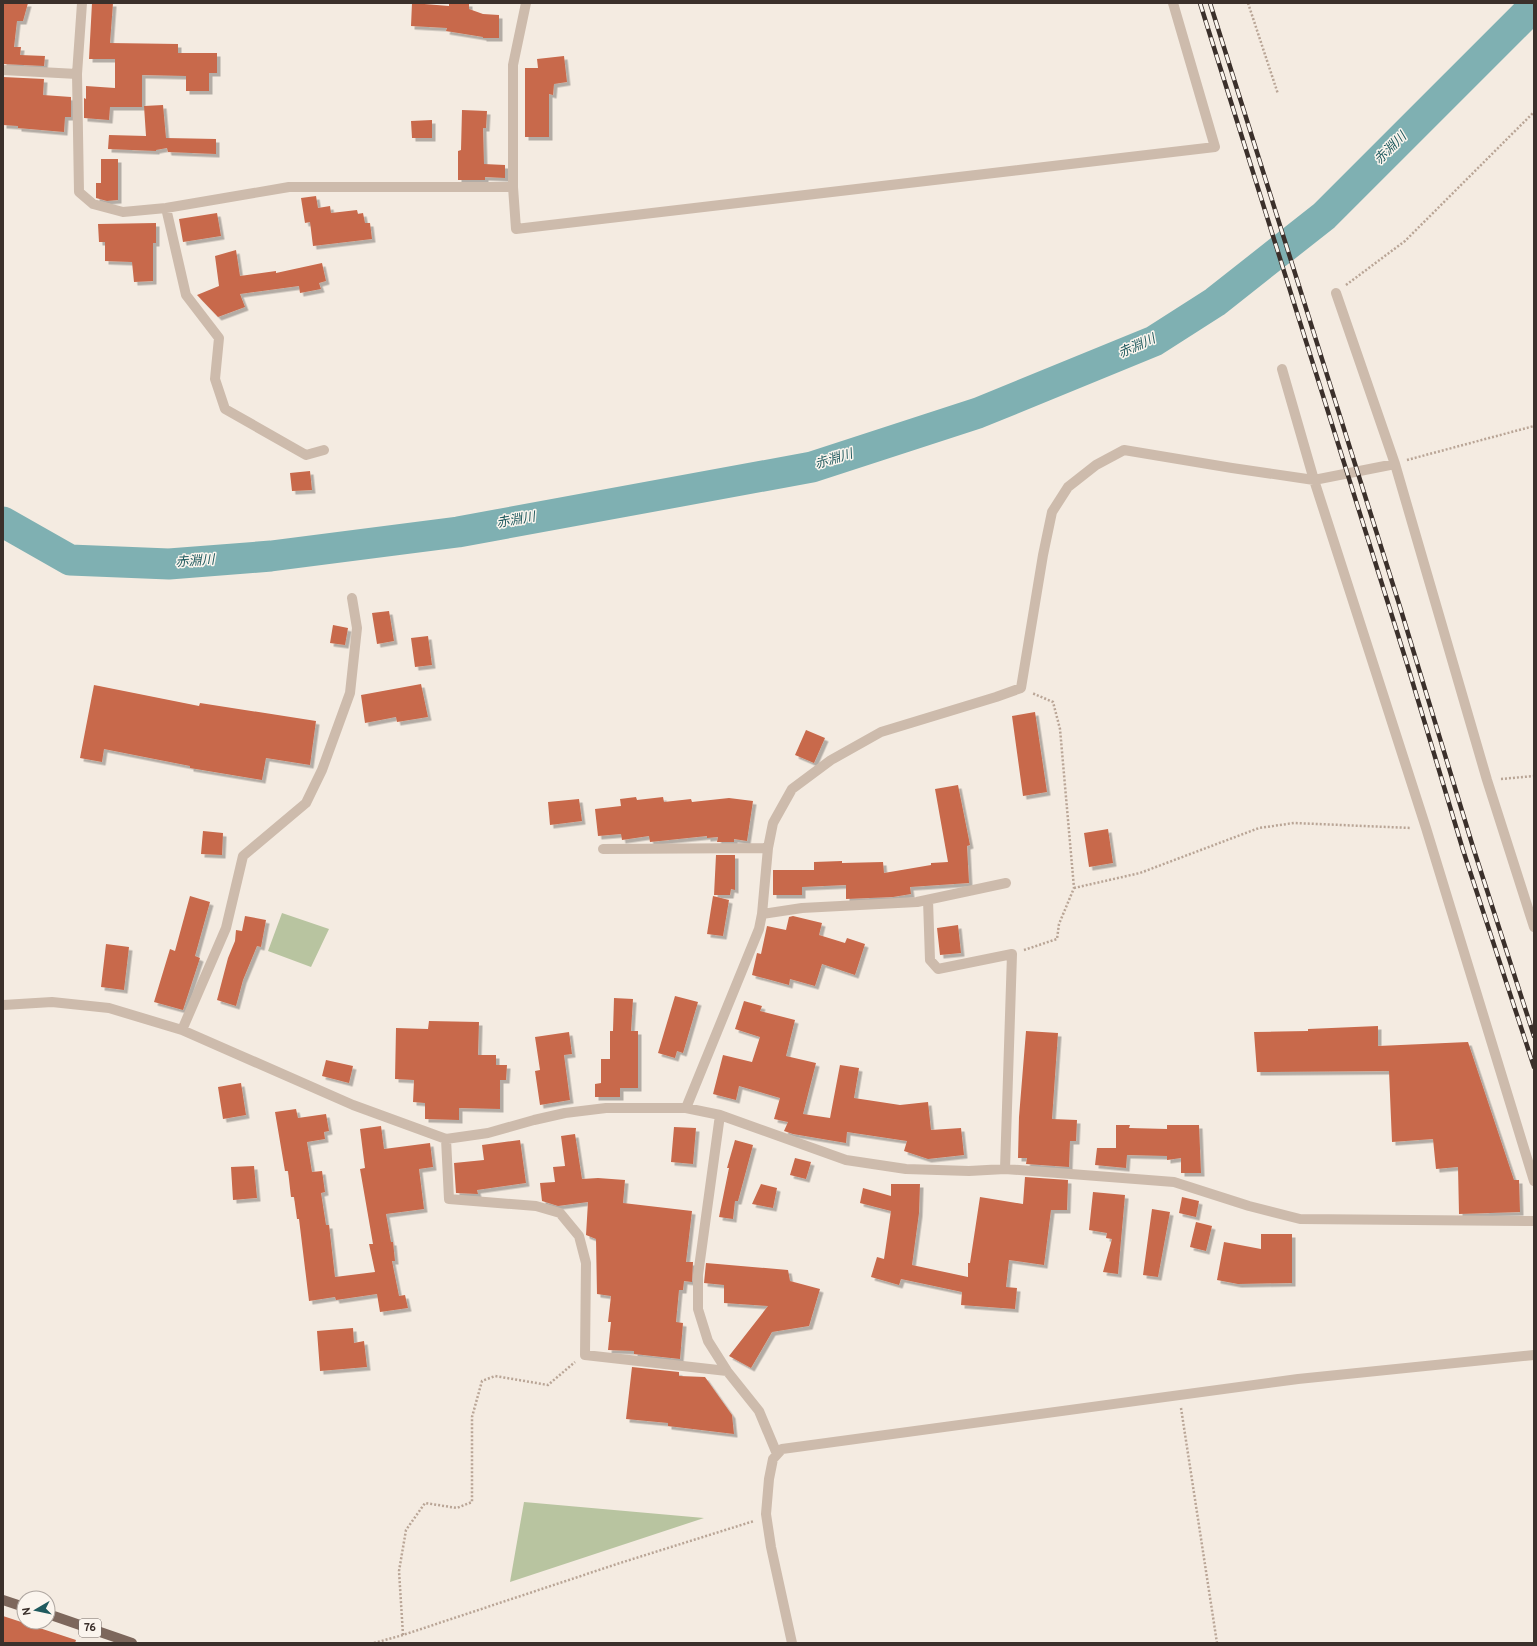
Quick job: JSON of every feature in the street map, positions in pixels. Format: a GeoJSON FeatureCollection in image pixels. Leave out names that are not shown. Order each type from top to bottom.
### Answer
{"type":"FeatureCollection","features":[{"type":"Feature","properties":{"kind":"main road"},"geometry":{"type":"LineString","coordinates":[[3,1600],[16,1604]]}},
{"type":"Feature","properties":{"kind":"main road","name":"76"},"geometry":{"type":"LineString","coordinates":[[56,1617],[132,1643]]}},
{"type":"Feature","properties":{"kind":"street"},"geometry":{"type":"LineString","coordinates":[[82,3],[77,74],[79,192],[93,204],[123,212],[166,208],[289,187],[513,187]]}},
{"type":"Feature","properties":{"kind":"street"},"geometry":{"type":"LineString","coordinates":[[526,3],[513,65],[513,187],[516,229],[1215,147],[1174,3]]}},
{"type":"Feature","properties":{"kind":"street"},"geometry":{"type":"LineString","coordinates":[[3,70],[77,74]]}},
{"type":"Feature","properties":{"kind":"street"},"geometry":{"type":"LineString","coordinates":[[166,208],[186,296],[219,338],[216,379],[225,409],[306,455],[324,450]]}},
{"type":"Feature","properties":{"kind":"street"},"geometry":{"type":"LineString","coordinates":[[1336,293],[1394,464],[1487,780],[1534,927]]}},
{"type":"Feature","properties":{"kind":"street"},"geometry":{"type":"LineString","coordinates":[[1282,369],[1314,480],[1426,828],[1534,1181]]}},
{"type":"Feature","properties":{"kind":"street"},"geometry":{"type":"LineString","coordinates":[[686,1108],[759,929],[762,914],[768,848],[773,823],[792,789],[831,760],[881,732],[996,697],[1020,688],[1052,512],[1068,487],[1096,465],[1124,450],[1314,480],[1394,464]]}},
{"type":"Feature","properties":{"kind":"street"},"geometry":{"type":"LineString","coordinates":[[182,1030],[226,928],[243,856],[306,803],[322,770],[350,693],[357,628],[352,598]]}},
{"type":"Feature","properties":{"kind":"street"},"geometry":{"type":"LineString","coordinates":[[603,849],[768,848]]}},
{"type":"Feature","properties":{"kind":"street"},"geometry":{"type":"LineString","coordinates":[[762,914],[802,908],[873,905],[928,900],[1006,883]]}},
{"type":"Feature","properties":{"kind":"street"},"geometry":{"type":"LineString","coordinates":[[928,900],[930,960],[938,969],[1012,954],[1004,1169]]}},
{"type":"Feature","properties":{"kind":"street"},"geometry":{"type":"LineString","coordinates":[[3,1005],[52,1002],[109,1008],[182,1030],[353,1105],[446,1139],[488,1133],[534,1120],[606,1108],[686,1108],[720,1115],[846,1160],[906,1169],[969,1171],[1004,1169],[1174,1182],[1250,1206],[1300,1219],[1534,1221]]}},
{"type":"Feature","properties":{"kind":"street"},"geometry":{"type":"LineString","coordinates":[[720,1115],[698,1275],[698,1309],[708,1341],[727,1371],[759,1410],[778,1454]]}},
{"type":"Feature","properties":{"kind":"street"},"geometry":{"type":"LineString","coordinates":[[446,1139],[449,1199],[536,1206],[554,1211],[560,1213],[579,1236],[586,1263],[584,1355],[727,1371]]}},
{"type":"Feature","properties":{"kind":"street"},"geometry":{"type":"LineString","coordinates":[[792,1643],[771,1547],[767,1517],[769,1479],[773,1459],[782,1449],[1298,1379],[1534,1355]]}},
{"type":"Feature","properties":{"kind":"path"},"geometry":{"type":"LineString","coordinates":[[1248,3],[1278,94]]}},
{"type":"Feature","properties":{"kind":"path"},"geometry":{"type":"LineString","coordinates":[[1336,293],[1405,240],[1534,112]]}},
{"type":"Feature","properties":{"kind":"path"},"geometry":{"type":"LineString","coordinates":[[1394,464],[1534,426]]}},
{"type":"Feature","properties":{"kind":"path"},"geometry":{"type":"LineString","coordinates":[[1012,954],[1057,938],[1059,924],[1074,888],[1060,729],[1053,702],[1020,688]]}},
{"type":"Feature","properties":{"kind":"path"},"geometry":{"type":"LineString","coordinates":[[1487,780],[1534,776]]}},
{"type":"Feature","properties":{"kind":"path"},"geometry":{"type":"LineString","coordinates":[[1074,888],[1140,873],[1259,828],[1294,823],[1426,828]]}},
{"type":"Feature","properties":{"kind":"path"},"geometry":{"type":"LineString","coordinates":[[403,1635],[399,1571],[406,1530],[425,1503],[457,1508],[472,1502],[472,1417],[482,1381],[495,1376],[548,1385],[584,1355]]}},
{"type":"Feature","properties":{"kind":"path"},"geometry":{"type":"LineString","coordinates":[[1180,1396],[1216,1643]]}},
{"type":"Feature","properties":{"kind":"path"},"geometry":{"type":"LineString","coordinates":[[374,1643],[403,1635],[620,1563],[767,1517]]}},
{"type":"Feature","properties":{"kind":"green space"},"geometry":{"type":"Polygon","coordinates":[[[282,913],[329,929],[311,967],[268,951],[282,913]]]}},
{"type":"Feature","properties":{"kind":"green space"},"geometry":{"type":"Polygon","coordinates":[[[524,1502],[704,1518],[510,1582],[524,1502]]]}},
{"type":"Feature","properties":{"kind":"building"},"geometry":{"type":"Polygon","coordinates":[[[3,3],[28,3],[23,21],[17,21],[14,47],[21,47],[20,55],[45,56],[44,66],[3,64],[3,3]]]}},
{"type":"Feature","properties":{"kind":"building"},"geometry":{"type":"Polygon","coordinates":[[[92,3],[113,3],[110,43],[178,44],[178,53],[217,53],[217,73],[209,73],[209,91],[186,91],[186,76],[142,75],[142,107],[110,107],[109,120],[84,118],[84,98],[86,99],[86,86],[115,88],[115,59],[89,59],[92,3]]]}},
{"type":"Feature","properties":{"kind":"building"},"geometry":{"type":"Polygon","coordinates":[[[412,3],[449,6],[449,3],[469,3],[469,9],[483,14],[499,15],[499,38],[483,38],[446,31],[447,28],[411,26],[412,3]]]}},
{"type":"Feature","properties":{"kind":"building"},"geometry":{"type":"Polygon","coordinates":[[[564,56],[567,82],[554,84],[553,95],[549,94],[549,137],[525,137],[525,68],[538,68],[537,59],[564,56]]]}},
{"type":"Feature","properties":{"kind":"building"},"geometry":{"type":"Polygon","coordinates":[[[3,77],[44,79],[43,95],[71,97],[71,117],[65,117],[64,132],[18,128],[18,126],[3,125],[3,77]]]}},
{"type":"Feature","properties":{"kind":"building"},"geometry":{"type":"Polygon","coordinates":[[[163,105],[166,138],[216,139],[216,154],[168,152],[167,148],[156,151],[108,149],[109,135],[146,136],[144,106],[163,105]]]}},
{"type":"Feature","properties":{"kind":"building"},"geometry":{"type":"Polygon","coordinates":[[[462,110],[487,111],[486,128],[483,128],[484,164],[505,165],[505,178],[485,177],[485,180],[458,180],[458,151],[461,150],[462,110]]]}},
{"type":"Feature","properties":{"kind":"building"},"geometry":{"type":"Polygon","coordinates":[[[432,120],[432,138],[412,138],[411,121],[432,120]]]}},
{"type":"Feature","properties":{"kind":"building"},"geometry":{"type":"Polygon","coordinates":[[[101,159],[118,159],[118,200],[107,201],[96,198],[96,183],[101,183],[101,159]]]}},
{"type":"Feature","properties":{"kind":"building"},"geometry":{"type":"Polygon","coordinates":[[[316,196],[318,208],[330,206],[331,213],[357,210],[358,214],[363,213],[365,223],[370,223],[372,239],[313,246],[310,222],[305,223],[301,198],[316,196]]]}},
{"type":"Feature","properties":{"kind":"building"},"geometry":{"type":"Polygon","coordinates":[[[217,213],[221,236],[183,242],[179,219],[217,213]]]}},
{"type":"Feature","properties":{"kind":"building"},"geometry":{"type":"Polygon","coordinates":[[[156,223],[156,243],[153,243],[153,281],[134,282],[132,262],[105,261],[105,242],[99,242],[98,224],[156,223]]]}},
{"type":"Feature","properties":{"kind":"building"},"geometry":{"type":"Polygon","coordinates":[[[236,250],[240,276],[276,271],[276,273],[322,263],[326,281],[319,283],[321,289],[300,293],[299,286],[240,294],[245,307],[218,317],[197,295],[219,286],[215,256],[236,250]]]}},
{"type":"Feature","properties":{"kind":"building"},"geometry":{"type":"Polygon","coordinates":[[[310,471],[312,490],[292,491],[290,473],[310,471]]]}},
{"type":"Feature","properties":{"kind":"building"},"geometry":{"type":"Polygon","coordinates":[[[389,611],[394,641],[377,644],[372,613],[389,611]]]}},
{"type":"Feature","properties":{"kind":"building"},"geometry":{"type":"Polygon","coordinates":[[[333,625],[348,628],[345,645],[330,643],[333,625]]]}},
{"type":"Feature","properties":{"kind":"building"},"geometry":{"type":"Polygon","coordinates":[[[428,636],[432,665],[415,667],[411,638],[428,636]]]}},
{"type":"Feature","properties":{"kind":"building"},"geometry":{"type":"Polygon","coordinates":[[[421,684],[428,717],[397,722],[396,717],[365,723],[361,695],[421,684]]]}},
{"type":"Feature","properties":{"kind":"building"},"geometry":{"type":"Polygon","coordinates":[[[94,685],[199,706],[200,703],[316,721],[310,765],[266,758],[262,780],[190,768],[190,766],[104,749],[102,762],[80,758],[94,685]]]}},
{"type":"Feature","properties":{"kind":"building"},"geometry":{"type":"Polygon","coordinates":[[[1035,712],[1047,792],[1023,796],[1012,716],[1035,712]]]}},
{"type":"Feature","properties":{"kind":"building"},"geometry":{"type":"Polygon","coordinates":[[[806,730],[825,738],[814,763],[795,755],[806,730]]]}},
{"type":"Feature","properties":{"kind":"building"},"geometry":{"type":"Polygon","coordinates":[[[958,785],[970,845],[967,846],[969,883],[910,887],[911,894],[893,897],[846,899],[846,885],[802,887],[802,895],[773,895],[773,870],[814,870],[814,862],[883,862],[884,873],[931,865],[931,863],[948,862],[935,789],[958,785]]]}},
{"type":"Feature","properties":{"kind":"building"},"geometry":{"type":"Polygon","coordinates":[[[636,797],[637,800],[663,797],[664,802],[691,799],[692,802],[729,798],[753,801],[747,841],[734,839],[734,842],[717,842],[718,837],[707,838],[707,836],[650,842],[649,836],[622,840],[621,834],[598,836],[595,809],[621,806],[620,799],[636,797]]]}},
{"type":"Feature","properties":{"kind":"building"},"geometry":{"type":"Polygon","coordinates":[[[579,799],[582,821],[550,825],[548,802],[579,799]]]}},
{"type":"Feature","properties":{"kind":"building"},"geometry":{"type":"Polygon","coordinates":[[[1108,829],[1113,863],[1089,867],[1084,833],[1108,829]]]}},
{"type":"Feature","properties":{"kind":"building"},"geometry":{"type":"Polygon","coordinates":[[[203,831],[223,833],[222,855],[201,854],[203,831]]]}},
{"type":"Feature","properties":{"kind":"building"},"geometry":{"type":"Polygon","coordinates":[[[716,855],[735,855],[735,890],[731,889],[730,895],[714,895],[716,855]]]}},
{"type":"Feature","properties":{"kind":"building"},"geometry":{"type":"Polygon","coordinates":[[[190,896],[210,902],[195,956],[200,958],[183,1010],[154,1002],[170,949],[175,951],[190,896]]]}},
{"type":"Feature","properties":{"kind":"building"},"geometry":{"type":"Polygon","coordinates":[[[713,896],[729,900],[723,936],[707,934],[713,896]]]}},
{"type":"Feature","properties":{"kind":"building"},"geometry":{"type":"Polygon","coordinates":[[[245,916],[266,920],[261,947],[257,946],[243,980],[236,1006],[217,1000],[228,958],[235,941],[236,930],[242,931],[245,916]]]}},
{"type":"Feature","properties":{"kind":"building"},"geometry":{"type":"Polygon","coordinates":[[[793,916],[822,923],[819,935],[845,943],[847,938],[865,944],[855,975],[822,964],[815,986],[790,979],[789,985],[752,975],[757,953],[761,954],[767,926],[786,930],[789,917],[793,916]]]}},
{"type":"Feature","properties":{"kind":"building"},"geometry":{"type":"Polygon","coordinates":[[[958,925],[961,953],[940,955],[937,928],[958,925]]]}},
{"type":"Feature","properties":{"kind":"building"},"geometry":{"type":"Polygon","coordinates":[[[106,944],[129,947],[124,990],[101,987],[106,944]]]}},
{"type":"Feature","properties":{"kind":"building"},"geometry":{"type":"Polygon","coordinates":[[[675,996],[698,1002],[683,1053],[677,1051],[675,1058],[658,1053],[675,996]]]}},
{"type":"Feature","properties":{"kind":"building"},"geometry":{"type":"Polygon","coordinates":[[[614,998],[633,999],[631,1031],[638,1031],[638,1088],[620,1088],[620,1097],[595,1097],[595,1084],[601,1083],[601,1059],[610,1059],[610,1031],[613,1031],[614,998]]]}},
{"type":"Feature","properties":{"kind":"building"},"geometry":{"type":"Polygon","coordinates":[[[744,1001],[762,1006],[760,1011],[795,1020],[786,1056],[816,1063],[803,1114],[830,1118],[840,1065],[859,1068],[854,1098],[900,1105],[928,1102],[931,1130],[961,1128],[964,1155],[928,1159],[904,1151],[907,1141],[847,1132],[846,1143],[793,1134],[784,1131],[788,1122],[774,1119],[780,1098],[739,1086],[736,1100],[713,1094],[723,1055],[752,1062],[760,1037],[735,1029],[744,1001]]]}},
{"type":"Feature","properties":{"kind":"building"},"geometry":{"type":"Polygon","coordinates":[[[429,1021],[479,1022],[478,1055],[496,1055],[496,1065],[507,1065],[506,1080],[500,1080],[500,1109],[459,1108],[459,1120],[425,1119],[425,1103],[413,1102],[414,1080],[395,1079],[396,1028],[428,1029],[429,1021]]]}},
{"type":"Feature","properties":{"kind":"building"},"geometry":{"type":"Polygon","coordinates":[[[1378,1026],[1378,1046],[1468,1042],[1514,1180],[1519,1180],[1520,1212],[1459,1214],[1458,1167],[1436,1169],[1433,1139],[1392,1142],[1389,1071],[1257,1072],[1254,1032],[1308,1031],[1308,1029],[1378,1026]]]}},
{"type":"Feature","properties":{"kind":"building"},"geometry":{"type":"Polygon","coordinates":[[[1026,1031],[1058,1033],[1052,1119],[1077,1120],[1076,1141],[1070,1141],[1069,1167],[1026,1164],[1027,1158],[1018,1158],[1019,1117],[1026,1031]]]}},
{"type":"Feature","properties":{"kind":"building"},"geometry":{"type":"Polygon","coordinates":[[[569,1032],[572,1054],[564,1055],[570,1100],[540,1105],[535,1071],[540,1070],[535,1037],[569,1032]]]}},
{"type":"Feature","properties":{"kind":"building"},"geometry":{"type":"Polygon","coordinates":[[[326,1060],[353,1066],[349,1083],[322,1076],[326,1060]]]}},
{"type":"Feature","properties":{"kind":"building"},"geometry":{"type":"Polygon","coordinates":[[[241,1083],[246,1115],[223,1119],[218,1087],[241,1083]]]}},
{"type":"Feature","properties":{"kind":"building"},"geometry":{"type":"Polygon","coordinates":[[[296,1109],[298,1118],[326,1114],[329,1131],[324,1132],[325,1139],[307,1142],[312,1172],[322,1171],[325,1192],[321,1193],[326,1225],[329,1225],[335,1277],[375,1272],[369,1244],[373,1244],[360,1169],[365,1168],[360,1129],[381,1126],[384,1149],[430,1143],[433,1167],[419,1169],[424,1209],[386,1214],[391,1242],[393,1242],[395,1261],[392,1261],[399,1296],[405,1295],[408,1308],[380,1312],[377,1294],[336,1300],[335,1297],[309,1301],[299,1219],[297,1219],[294,1197],[291,1197],[288,1171],[285,1171],[275,1112],[296,1109]]]}},
{"type":"Feature","properties":{"kind":"building"},"geometry":{"type":"Polygon","coordinates":[[[1116,1125],[1130,1125],[1129,1128],[1167,1129],[1167,1125],[1199,1125],[1201,1173],[1181,1173],[1181,1158],[1167,1160],[1167,1156],[1127,1155],[1126,1168],[1095,1165],[1097,1148],[1116,1148],[1116,1125]]]}},
{"type":"Feature","properties":{"kind":"building"},"geometry":{"type":"Polygon","coordinates":[[[674,1127],[696,1128],[693,1164],[671,1162],[674,1127]]]}},
{"type":"Feature","properties":{"kind":"building"},"geometry":{"type":"Polygon","coordinates":[[[575,1134],[582,1179],[598,1178],[625,1180],[623,1203],[692,1211],[686,1262],[693,1262],[692,1282],[684,1281],[683,1290],[679,1290],[676,1322],[683,1323],[680,1359],[634,1354],[634,1351],[608,1350],[611,1322],[608,1322],[611,1296],[597,1294],[596,1239],[586,1235],[588,1202],[558,1206],[542,1201],[540,1183],[555,1182],[553,1167],[565,1166],[561,1136],[575,1134]]]}},
{"type":"Feature","properties":{"kind":"building"},"geometry":{"type":"Polygon","coordinates":[[[520,1140],[526,1183],[477,1190],[478,1194],[456,1193],[454,1163],[484,1160],[482,1145],[520,1140]]]}},
{"type":"Feature","properties":{"kind":"building"},"geometry":{"type":"Polygon","coordinates":[[[735,1140],[753,1145],[738,1201],[735,1201],[733,1219],[719,1217],[729,1168],[727,1168],[735,1140]]]}},
{"type":"Feature","properties":{"kind":"building"},"geometry":{"type":"Polygon","coordinates":[[[795,1158],[811,1162],[806,1179],[790,1175],[795,1158]]]}},
{"type":"Feature","properties":{"kind":"building"},"geometry":{"type":"Polygon","coordinates":[[[254,1166],[257,1198],[233,1200],[231,1167],[254,1166]]]}},
{"type":"Feature","properties":{"kind":"building"},"geometry":{"type":"Polygon","coordinates":[[[1025,1177],[1068,1180],[1067,1210],[1051,1210],[1044,1265],[1009,1260],[1006,1287],[1017,1288],[1015,1309],[961,1305],[962,1292],[901,1279],[899,1285],[871,1277],[877,1257],[884,1259],[891,1211],[860,1203],[863,1188],[891,1196],[891,1184],[920,1184],[919,1213],[912,1265],[968,1277],[968,1263],[970,1263],[980,1197],[1023,1204],[1025,1177]]]}},
{"type":"Feature","properties":{"kind":"building"},"geometry":{"type":"Polygon","coordinates":[[[761,1184],[777,1188],[773,1208],[752,1204],[761,1184]]]}},
{"type":"Feature","properties":{"kind":"building"},"geometry":{"type":"Polygon","coordinates":[[[1093,1192],[1125,1195],[1118,1274],[1103,1272],[1112,1239],[1106,1238],[1107,1233],[1089,1230],[1093,1192]]]}},
{"type":"Feature","properties":{"kind":"building"},"geometry":{"type":"Polygon","coordinates":[[[1182,1197],[1199,1201],[1196,1217],[1179,1213],[1182,1197]]]}},
{"type":"Feature","properties":{"kind":"building"},"geometry":{"type":"Polygon","coordinates":[[[1152,1209],[1170,1212],[1158,1277],[1143,1275],[1152,1209]]]}},
{"type":"Feature","properties":{"kind":"building"},"geometry":{"type":"Polygon","coordinates":[[[1196,1222],[1212,1226],[1206,1251],[1190,1247],[1196,1222]]]}},
{"type":"Feature","properties":{"kind":"building"},"geometry":{"type":"Polygon","coordinates":[[[1261,1234],[1292,1234],[1292,1283],[1238,1284],[1217,1280],[1224,1242],[1261,1249],[1261,1234]]]}},
{"type":"Feature","properties":{"kind":"building"},"geometry":{"type":"Polygon","coordinates":[[[706,1263],[788,1270],[790,1281],[820,1289],[809,1326],[772,1332],[751,1368],[729,1356],[768,1306],[724,1303],[724,1285],[704,1283],[706,1263]]]}},
{"type":"Feature","properties":{"kind":"building"},"geometry":{"type":"Polygon","coordinates":[[[353,1328],[354,1343],[364,1341],[367,1367],[320,1371],[317,1331],[353,1328]]]}},
{"type":"Feature","properties":{"kind":"building"},"geometry":{"type":"Polygon","coordinates":[[[632,1367],[679,1372],[679,1376],[705,1377],[732,1415],[734,1434],[668,1426],[668,1423],[626,1419],[632,1367]]]}},
{"type":"Feature","properties":{"kind":"building"},"geometry":{"type":"Polygon","coordinates":[[[3,1616],[16,1620],[16,1630],[46,1630],[76,1640],[75,1643],[3,1643],[3,1616]]]}},
{"type":"Feature","properties":{"kind":"waterway","name":"赤淵川"},"geometry":{"type":"LineString","coordinates":[[3,522],[70,560],[169,564],[271,556],[458,532],[812,467],[978,413],[1154,341],[1215,302],[1324,216],[1534,6]]}},
{"type":"Feature","properties":{"kind":"railway"},"geometry":{"type":"LineString","coordinates":[[1200,3],[1408,667],[1463,850],[1534,1067]]}},
{"type":"Feature","properties":{"kind":"railway"},"geometry":{"type":"LineString","coordinates":[[1210,3],[1400,607],[1473,847],[1534,1036]]}}]}
